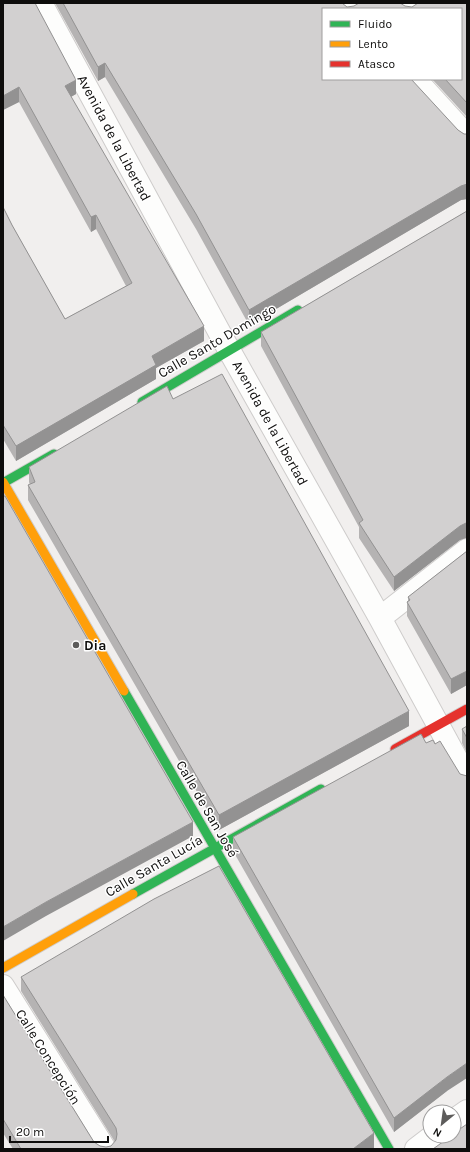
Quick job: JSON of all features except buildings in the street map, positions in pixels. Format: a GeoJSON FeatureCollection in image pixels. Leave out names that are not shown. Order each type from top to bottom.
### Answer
{"type":"FeatureCollection","features":[{"type":"Feature","properties":{"kind":"street","name":"Avenida de la Libertad"},"geometry":{"type":"LineString","coordinates":[[41,3],[229,350],[380,618],[437,726],[467,778]]}},
{"type":"Feature","properties":{"kind":"street"},"geometry":{"type":"LineString","coordinates":[[416,80],[467,136]]}},
{"type":"Feature","properties":{"kind":"street","name":"Calle Santo Domingo"},"geometry":{"type":"LineString","coordinates":[[133,407],[304,307]]}},
{"type":"Feature","properties":{"kind":"street"},"geometry":{"type":"LineString","coordinates":[[3,483],[65,447]]}},
{"type":"Feature","properties":{"kind":"street","name":"Calle de San José"},"geometry":{"type":"LineString","coordinates":[[3,483],[388,1149]]}},
{"type":"Feature","properties":{"kind":"street"},"geometry":{"type":"LineString","coordinates":[[380,618],[467,550]]}},
{"type":"Feature","properties":{"kind":"street"},"geometry":{"type":"LineString","coordinates":[[388,752],[467,709]]}},
{"type":"Feature","properties":{"kind":"street","name":"Calle Santa Lucía"},"geometry":{"type":"LineString","coordinates":[[3,968],[213,848],[332,783]]}},
{"type":"Feature","properties":{"kind":"street","name":"Calle Concepción"},"geometry":{"type":"LineString","coordinates":[[3,986],[105,1149]]}},
{"type":"Feature","properties":{"kind":"traffic: fast"},"geometry":{"type":"LineString","coordinates":[[142,402],[298,310]]}},
{"type":"Feature","properties":{"kind":"traffic: fast"},"geometry":{"type":"LineString","coordinates":[[3,483],[54,454]]}},
{"type":"Feature","properties":{"kind":"traffic: fast"},"geometry":{"type":"LineString","coordinates":[[124,691],[389,1149]]}},
{"type":"Feature","properties":{"kind":"traffic: fast"},"geometry":{"type":"LineString","coordinates":[[133,894],[321,789]]}},
{"type":"Feature","properties":{"kind":"traffic: slow"},"geometry":{"type":"LineString","coordinates":[[3,482],[124,691]]}},
{"type":"Feature","properties":{"kind":"traffic: slow"},"geometry":{"type":"LineString","coordinates":[[3,968],[133,894]]}},
{"type":"Feature","properties":{"kind":"traffic: jam"},"geometry":{"type":"LineString","coordinates":[[395,749],[467,709]]}},
{"type":"Feature","properties":{"kind":"place","name":"Dia"},"geometry":{"type":"Point","coordinates":[76,645]}}]}
